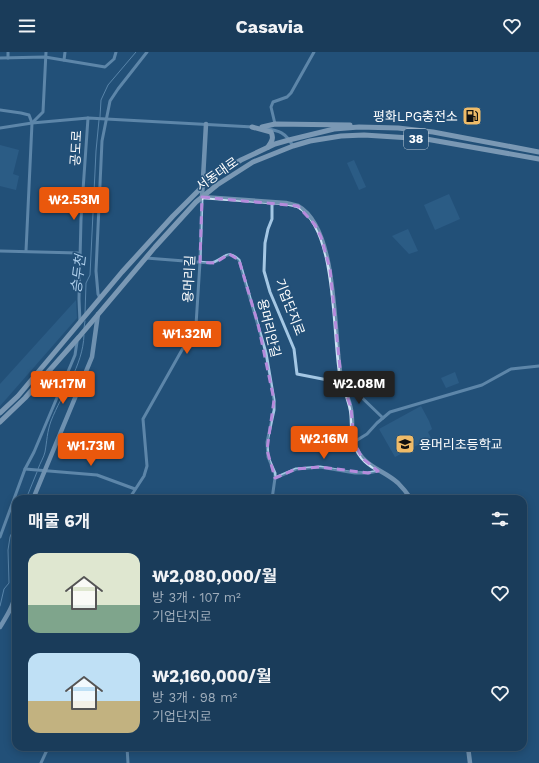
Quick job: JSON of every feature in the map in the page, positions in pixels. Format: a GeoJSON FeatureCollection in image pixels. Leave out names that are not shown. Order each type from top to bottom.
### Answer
{"type":"FeatureCollection","features":[{"type":"Feature","properties":{"kind":"main road"},"geometry":{"type":"LineString","coordinates":[[262,127],[275,124],[346,125],[359,127]]}},
{"type":"Feature","properties":{"kind":"main road"},"geometry":{"type":"LineString","coordinates":[[252,126],[271,132],[273,136],[267,148]]}},
{"type":"Feature","properties":{"kind":"main road","name":"서동대로"},"geometry":{"type":"LineString","coordinates":[[0,413],[18,396],[158,231],[211,178],[241,160],[289,140],[334,129],[359,127],[398,128],[433,132],[539,152]]}},
{"type":"Feature","properties":{"kind":"main road","name":"서동대로"},"geometry":{"type":"LineString","coordinates":[[0,422],[25,398],[146,258],[202,197],[217,185],[253,162],[293,146],[319,139],[341,136],[426,139],[539,159]]}},
{"type":"Feature","properties":{"kind":"street"},"geometry":{"type":"LineString","coordinates":[[8,52],[8,58]]}},
{"type":"Feature","properties":{"kind":"street"},"geometry":{"type":"LineString","coordinates":[[32,123],[43,112],[46,52]]}},
{"type":"Feature","properties":{"kind":"street"},"geometry":{"type":"LineString","coordinates":[[64,60],[65,52]]}},
{"type":"Feature","properties":{"kind":"street"},"geometry":{"type":"LineString","coordinates":[[0,58],[45,57],[105,67],[114,59],[116,52]]}},
{"type":"Feature","properties":{"kind":"street","name":"공도로"},"geometry":{"type":"LineString","coordinates":[[98,301],[96,271],[102,141],[105,119],[110,101],[147,52]]}},
{"type":"Feature","properties":{"kind":"street"},"geometry":{"type":"LineString","coordinates":[[275,124],[272,107],[273,102],[287,97],[291,93],[314,52]]}},
{"type":"Feature","properties":{"kind":"street"},"geometry":{"type":"LineString","coordinates":[[0,110],[21,112],[29,116],[32,123],[26,252]]}},
{"type":"Feature","properties":{"kind":"street","name":"공도로"},"geometry":{"type":"LineString","coordinates":[[81,322],[79,299],[88,118]]}},
{"type":"Feature","properties":{"kind":"street","name":"공도로"},"geometry":{"type":"LineString","coordinates":[[0,128],[32,123],[88,118],[252,126],[278,130],[283,133],[293,146]]}},
{"type":"Feature","properties":{"kind":"street"},"geometry":{"type":"LineString","coordinates":[[206,124],[202,197],[286,203],[298,206],[308,215],[315,225],[321,237],[330,269],[343,383],[351,408],[354,442],[362,458],[369,465],[398,483],[408,495]]}},
{"type":"Feature","properties":{"kind":"street","name":"용머리길"},"geometry":{"type":"LineString","coordinates":[[131,495],[144,476],[148,466],[143,419],[196,325],[202,197]]}},
{"type":"Feature","properties":{"kind":"street","name":"기업단지로"},"geometry":{"type":"LineString","coordinates":[[272,202],[272,219],[268,228],[265,243],[264,271],[270,292],[294,349],[297,374],[343,383]]}},
{"type":"Feature","properties":{"kind":"street"},"geometry":{"type":"LineString","coordinates":[[0,251],[78,253]]}},
{"type":"Feature","properties":{"kind":"street","name":"용머리안길"},"geometry":{"type":"LineString","coordinates":[[146,258],[215,263],[225,255],[230,254],[235,255],[239,260],[242,266],[266,353],[271,382],[274,410],[268,435],[267,450],[275,478],[273,495]]}},
{"type":"Feature","properties":{"kind":"street"},"geometry":{"type":"LineString","coordinates":[[34,495],[42,471],[92,357],[97,314]]}},
{"type":"Feature","properties":{"kind":"street"},"geometry":{"type":"LineString","coordinates":[[17,495],[75,355],[78,338]]}},
{"type":"Feature","properties":{"kind":"street"},"geometry":{"type":"LineString","coordinates":[[354,442],[367,434],[390,412],[482,385],[511,368],[539,366]]}},
{"type":"Feature","properties":{"kind":"street"},"geometry":{"type":"LineString","coordinates":[[343,383],[356,392],[383,418]]}},
{"type":"Feature","properties":{"kind":"street"},"geometry":{"type":"LineString","coordinates":[[275,478],[296,469],[320,467],[368,473],[378,471]]}},
{"type":"Feature","properties":{"kind":"street"},"geometry":{"type":"LineString","coordinates":[[27,470],[97,475],[135,489]]}},
{"type":"Feature","properties":{"kind":"street"},"geometry":{"type":"LineString","coordinates":[[0,537],[12,507]]}},
{"type":"Feature","properties":{"kind":"street"},"geometry":{"type":"LineString","coordinates":[[0,627],[12,606]]}},
{"type":"Feature","properties":{"kind":"street"},"geometry":{"type":"LineString","coordinates":[[42,763],[47,751]]}},
{"type":"Feature","properties":{"kind":"street"},"geometry":{"type":"LineString","coordinates":[[127,751],[128,763]]}},
{"type":"Feature","properties":{"kind":"street"},"geometry":{"type":"LineString","coordinates":[[468,751],[470,763]]}},
{"type":"Feature","properties":{"kind":"highlighted area"},"geometry":{"type":"Polygon","coordinates":[[[202,197],[298,206],[315,225],[321,237],[330,269],[341,378],[351,408],[354,442],[362,458],[378,471],[368,473],[320,467],[296,469],[275,478],[267,450],[274,400],[258,324],[239,260],[229,254],[215,263],[200,262],[202,197]]]}},
{"type":"Feature","properties":{"kind":"shaded area"},"geometry":{"type":"Polygon","coordinates":[[[0,145],[19,150],[13,174],[19,176],[16,190],[0,186],[0,145]]]}},
{"type":"Feature","properties":{"kind":"shaded area"},"geometry":{"type":"Polygon","coordinates":[[[354,160],[366,187],[359,190],[347,163],[354,160]]]}},
{"type":"Feature","properties":{"kind":"shaded area"},"geometry":{"type":"Polygon","coordinates":[[[449,194],[460,219],[435,230],[424,205],[449,194]]]}},
{"type":"Feature","properties":{"kind":"shaded area"},"geometry":{"type":"Polygon","coordinates":[[[408,229],[418,251],[409,254],[392,236],[408,229]]]}},
{"type":"Feature","properties":{"kind":"shaded area"},"geometry":{"type":"Polygon","coordinates":[[[76,300],[77,318],[0,406],[0,384],[76,300]]]}},
{"type":"Feature","properties":{"kind":"shaded area"},"geometry":{"type":"Polygon","coordinates":[[[455,372],[459,383],[446,388],[441,378],[455,372]]]}},
{"type":"Feature","properties":{"kind":"shaded area"},"geometry":{"type":"Polygon","coordinates":[[[421,406],[432,429],[428,432],[431,438],[395,457],[379,429],[421,406]]]}},
{"type":"Feature","properties":{"kind":"waterway","name":"승두천"},"geometry":{"type":"LineString","coordinates":[[100,117],[101,100],[108,85],[136,52]]}},
{"type":"Feature","properties":{"kind":"waterway","name":"승두천"},"geometry":{"type":"LineString","coordinates":[[85,314],[86,283],[90,275],[99,120]]}},
{"type":"Feature","properties":{"kind":"waterway","name":"승두천"},"geometry":{"type":"LineString","coordinates":[[84,328],[85,321]]}},
{"type":"Feature","properties":{"kind":"waterway","name":"승두천"},"geometry":{"type":"LineString","coordinates":[[38,469],[44,454],[51,421],[80,358],[84,335]]}},
{"type":"Feature","properties":{"kind":"waterway","name":"승두천"},"geometry":{"type":"LineString","coordinates":[[28,495],[37,472]]}},
{"type":"Feature","properties":{"kind":"waterway","name":"승두천"},"geometry":{"type":"LineString","coordinates":[[0,606],[4,589],[9,583],[8,550],[12,532]]}},
{"type":"Feature","properties":{"kind":"place","name":"평화LPG충전소"},"geometry":{"type":"Point","coordinates":[472,116]}},
{"type":"Feature","properties":{"kind":"place","name":"용머리초등학교"},"geometry":{"type":"Point","coordinates":[405,444]}}]}
